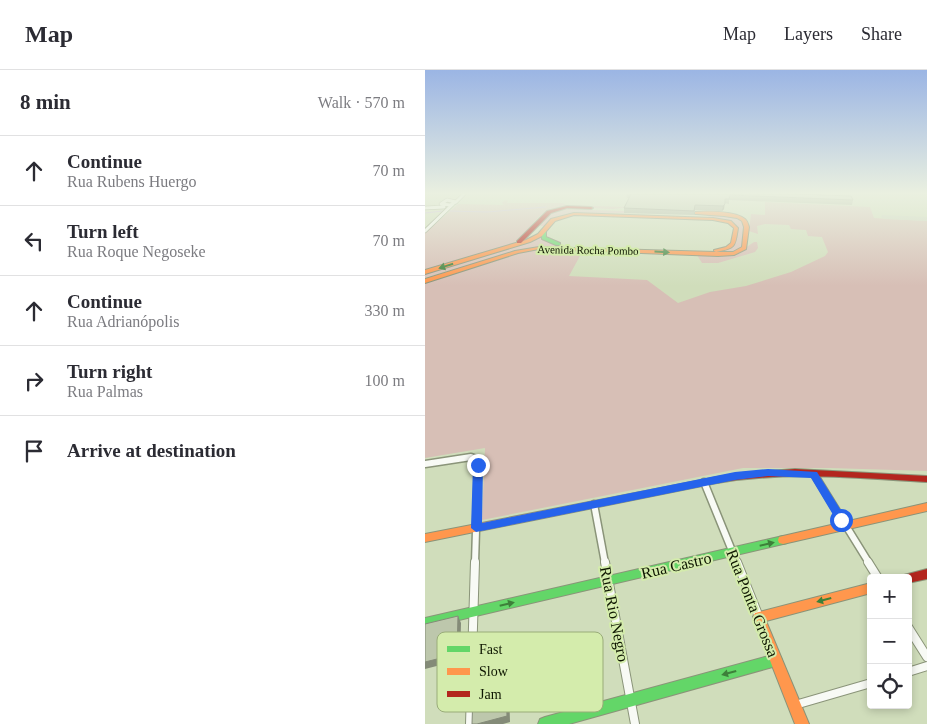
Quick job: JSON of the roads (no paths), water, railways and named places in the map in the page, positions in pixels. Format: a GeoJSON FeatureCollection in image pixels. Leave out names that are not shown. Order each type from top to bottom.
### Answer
{"type":"FeatureCollection","features":[{"type":"Feature","properties":{"kind":"main road","name":"Avenida Rocha Pombo"},"geometry":{"type":"LineString","coordinates":[[501,249],[523,239],[536,225]]}},
{"type":"Feature","properties":{"kind":"main road"},"geometry":{"type":"LineString","coordinates":[[538,225],[545,230],[544,238],[555,244],[607,249]]}},
{"type":"Feature","properties":{"kind":"main road","name":"Avenida Rocha Pombo"},"geometry":{"type":"LineString","coordinates":[[425,272],[533,239],[550,225]]}},
{"type":"Feature","properties":{"kind":"main road","name":"Avenida Rocha Pombo"},"geometry":{"type":"LineString","coordinates":[[696,253],[728,248],[733,244],[735,237],[734,225]]}},
{"type":"Feature","properties":{"kind":"main road"},"geometry":{"type":"LineString","coordinates":[[735,237],[746,233],[746,225]]}},
{"type":"Feature","properties":{"kind":"main road","name":"Avenida Rocha Pombo"},"geometry":{"type":"LineString","coordinates":[[425,281],[528,249],[550,247],[723,254],[738,252],[745,246],[746,233]]}},
{"type":"Feature","properties":{"kind":"main road"},"geometry":{"type":"LineString","coordinates":[[425,538],[757,473],[927,479]]}},
{"type":"Feature","properties":{"kind":"main road","name":"Rua Castro"},"geometry":{"type":"LineString","coordinates":[[425,623],[927,506]]}},
{"type":"Feature","properties":{"kind":"main road"},"geometry":{"type":"LineString","coordinates":[[912,577],[927,574]]}},
{"type":"Feature","properties":{"kind":"main road"},"geometry":{"type":"LineString","coordinates":[[759,617],[867,589]]}},
{"type":"Feature","properties":{"kind":"main road","name":"Rua Ponta Grossa"},"geometry":{"type":"LineString","coordinates":[[759,617],[802,724]]}},
{"type":"Feature","properties":{"kind":"main road"},"geometry":{"type":"LineString","coordinates":[[603,708],[776,660]]}},
{"type":"Feature","properties":{"kind":"main road"},"geometry":{"type":"LineString","coordinates":[[545,724],[588,712]]}},
{"type":"Feature","properties":{"kind":"street"},"geometry":{"type":"LineString","coordinates":[[425,464],[462,457],[474,458],[478,465],[472,632]]}},
{"type":"Feature","properties":{"kind":"street"},"geometry":{"type":"LineString","coordinates":[[814,474],[875,574]]}},
{"type":"Feature","properties":{"kind":"street","name":"Rua Ponta Grossa"},"geometry":{"type":"LineString","coordinates":[[704,482],[759,617]]}},
{"type":"Feature","properties":{"kind":"street","name":"Rua Rio Negro"},"geometry":{"type":"LineString","coordinates":[[594,504],[635,724]]}},
{"type":"Feature","properties":{"kind":"street"},"geometry":{"type":"LineString","coordinates":[[912,633],[927,657]]}},
{"type":"Feature","properties":{"kind":"street"},"geometry":{"type":"LineString","coordinates":[[912,671],[927,666]]}},
{"type":"Feature","properties":{"kind":"street"},"geometry":{"type":"LineString","coordinates":[[795,705],[867,684]]}}]}
